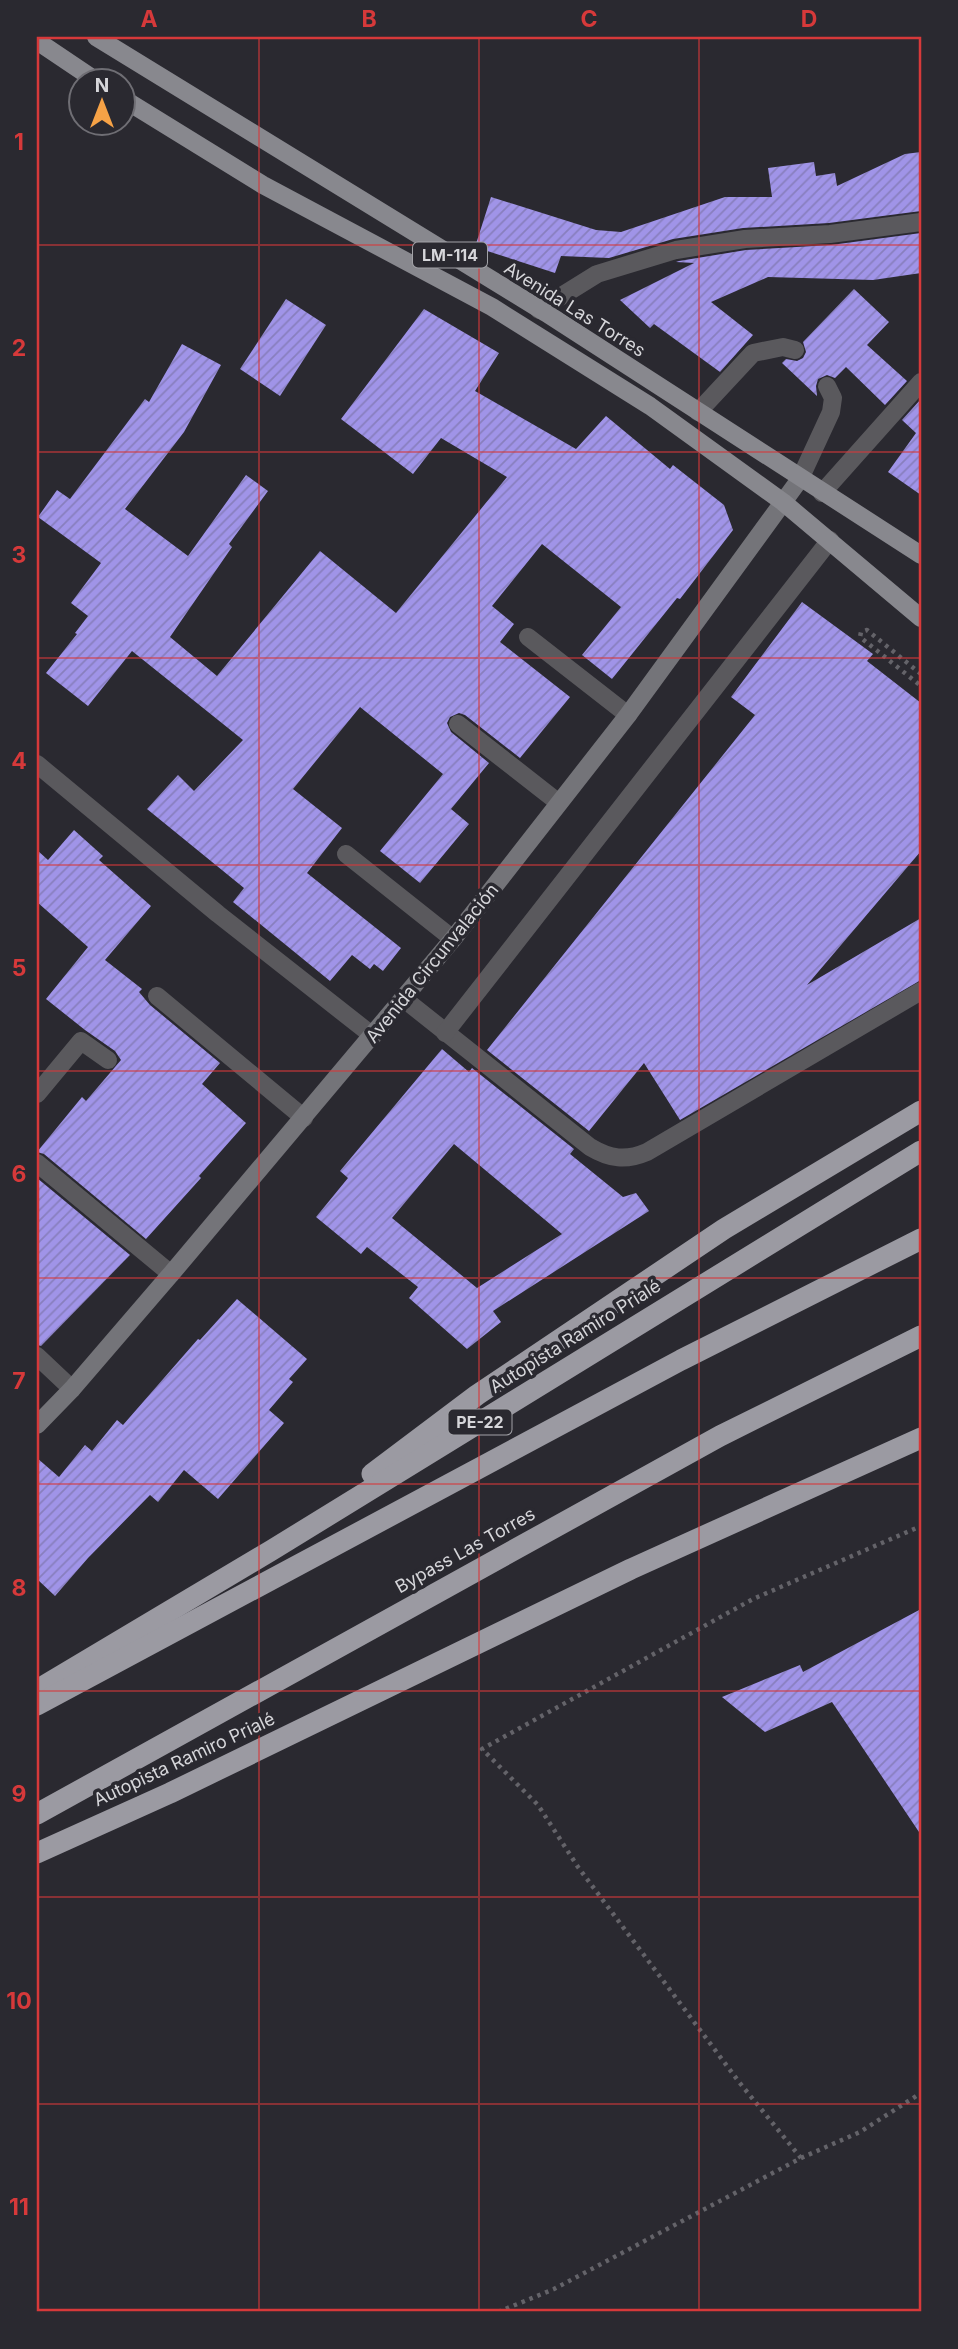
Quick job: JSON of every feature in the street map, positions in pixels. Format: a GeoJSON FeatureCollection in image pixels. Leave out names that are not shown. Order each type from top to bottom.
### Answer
{"type":"FeatureCollection","features":[{"type":"Feature","properties":{"kind":"highway"},"geometry":{"type":"LineString","coordinates":[[272,1550],[477,1395],[724,1229],[921,1111]]}},
{"type":"Feature","properties":{"kind":"highway","name":"Autopista Ramiro Prialé"},"geometry":{"type":"LineString","coordinates":[[37,1690],[272,1550],[921,1151]]}},
{"type":"Feature","properties":{"kind":"highway"},"geometry":{"type":"LineString","coordinates":[[37,1705],[681,1360],[921,1238]]}},
{"type":"Feature","properties":{"kind":"highway","name":"Bypass Las Torres"},"geometry":{"type":"LineString","coordinates":[[37,1814],[720,1436],[921,1336]]}},
{"type":"Feature","properties":{"kind":"highway","name":"Autopista Ramiro Prialé"},"geometry":{"type":"LineString","coordinates":[[37,1853],[170,1793],[631,1569],[921,1438]]}},
{"type":"Feature","properties":{"kind":"main road","name":"Avenida Las Torres"},"geometry":{"type":"LineString","coordinates":[[96,37],[539,310],[921,555]]}},
{"type":"Feature","properties":{"kind":"main road"},"geometry":{"type":"LineString","coordinates":[[37,41],[74,66]]}},
{"type":"Feature","properties":{"kind":"main road","name":"LM-114"},"geometry":{"type":"LineString","coordinates":[[136,106],[263,185],[492,307],[650,406],[783,502],[921,618]]}},
{"type":"Feature","properties":{"kind":"street"},"geometry":{"type":"LineString","coordinates":[[539,310],[597,274],[676,250],[745,239],[830,234],[921,222]]}},
{"type":"Feature","properties":{"kind":"street"},"geometry":{"type":"LineString","coordinates":[[698,412],[753,353],[783,347],[795,350]]}},
{"type":"Feature","properties":{"kind":"street"},"geometry":{"type":"LineString","coordinates":[[822,493],[921,382]]}},
{"type":"Feature","properties":{"kind":"street"},"geometry":{"type":"LineString","coordinates":[[800,479],[831,412],[833,398],[827,386]]}},
{"type":"Feature","properties":{"kind":"street","name":"Avenida Circunvalación"},"geometry":{"type":"LineString","coordinates":[[37,1425],[72,1389],[171,1274],[453,939],[628,715],[800,479]]}},
{"type":"Feature","properties":{"kind":"street"},"geometry":{"type":"LineString","coordinates":[[445,1033],[830,540]]}},
{"type":"Feature","properties":{"kind":"street"},"geometry":{"type":"LineString","coordinates":[[528,637],[628,715]]}},
{"type":"Feature","properties":{"kind":"street"},"geometry":{"type":"LineString","coordinates":[[458,724],[559,803]]}},
{"type":"Feature","properties":{"kind":"street"},"geometry":{"type":"LineString","coordinates":[[37,764],[218,914],[373,1036]]}},
{"type":"Feature","properties":{"kind":"street"},"geometry":{"type":"LineString","coordinates":[[346,854],[453,939]]}},
{"type":"Feature","properties":{"kind":"street"},"geometry":{"type":"LineString","coordinates":[[404,999],[590,1147],[608,1156],[628,1158],[647,1152],[921,990]]}},
{"type":"Feature","properties":{"kind":"street"},"geometry":{"type":"LineString","coordinates":[[157,996],[304,1118]]}},
{"type":"Feature","properties":{"kind":"street"},"geometry":{"type":"LineString","coordinates":[[38,1091],[81,1041],[108,1060]]}},
{"type":"Feature","properties":{"kind":"street"},"geometry":{"type":"LineString","coordinates":[[37,1163],[171,1274]]}},
{"type":"Feature","properties":{"kind":"street"},"geometry":{"type":"LineString","coordinates":[[37,1356],[72,1389]]}},
{"type":"Feature","properties":{"kind":"path"},"geometry":{"type":"LineString","coordinates":[[921,674],[867,630],[861,632],[859,637],[921,685]]}},
{"type":"Feature","properties":{"kind":"path"},"geometry":{"type":"LineString","coordinates":[[802,2158],[739,2082],[578,1867],[538,1805],[482,1749],[753,1598],[921,1526]]}},
{"type":"Feature","properties":{"kind":"path"},"geometry":{"type":"LineString","coordinates":[[498,2312],[554,2289],[802,2158],[859,2132],[921,2093]]}},
{"type":"Feature","properties":{"kind":"building"},"geometry":{"type":"Polygon","coordinates":[[[921,152],[921,211],[829,223],[743,228],[673,239],[609,258],[561,256],[555,273],[475,247],[491,197],[596,230],[621,232],[725,197],[772,197],[768,168],[814,162],[816,176],[835,173],[837,186],[905,154],[921,152]]]}},
{"type":"Feature","properties":{"kind":"building"},"geometry":{"type":"Polygon","coordinates":[[[921,233],[921,273],[873,280],[768,277],[711,302],[753,335],[720,372],[654,324],[650,328],[620,300],[694,263],[676,262],[679,261],[746,250],[831,245],[921,233]]]}},
{"type":"Feature","properties":{"kind":"building"},"geometry":{"type":"Polygon","coordinates":[[[854,289],[889,322],[867,345],[907,381],[885,405],[846,367],[835,378],[827,375],[818,379],[817,396],[782,363],[786,359],[797,361],[803,358],[806,352],[803,342],[854,289]]]}},
{"type":"Feature","properties":{"kind":"building"},"geometry":{"type":"Polygon","coordinates":[[[286,299],[326,325],[280,396],[240,369],[286,299]]]}},
{"type":"Feature","properties":{"kind":"building"},"geometry":{"type":"Polygon","coordinates":[[[424,309],[499,353],[475,391],[576,449],[606,416],[670,469],[673,465],[724,505],[733,530],[680,599],[677,598],[612,679],[582,655],[621,607],[542,544],[492,606],[514,624],[500,642],[570,697],[520,758],[465,715],[459,713],[450,717],[447,723],[451,732],[489,763],[451,809],[469,824],[420,883],[380,851],[443,774],[360,707],[293,789],[342,828],[307,873],[401,948],[383,971],[374,964],[370,969],[352,955],[330,981],[233,902],[244,888],[147,809],[178,775],[194,791],[243,740],[132,651],[88,706],[46,673],[88,616],[71,603],[101,563],[38,517],[57,490],[70,499],[145,399],[149,402],[182,344],[221,365],[184,432],[125,509],[188,556],[246,475],[268,491],[229,544],[232,547],[170,637],[217,676],[320,551],[396,613],[507,477],[441,438],[413,474],[341,419],[424,309]]]}},
{"type":"Feature","properties":{"kind":"building"},"geometry":{"type":"Polygon","coordinates":[[[921,399],[921,495],[888,472],[916,433],[902,420],[921,399]]]}},
{"type":"Feature","properties":{"kind":"building"},"geometry":{"type":"Polygon","coordinates":[[[802,602],[873,654],[867,661],[921,703],[921,851],[807,985],[921,918],[921,980],[680,1120],[644,1063],[589,1131],[487,1050],[755,715],[731,697],[802,602]]]}},
{"type":"Feature","properties":{"kind":"building"},"geometry":{"type":"Polygon","coordinates":[[[74,830],[103,856],[99,860],[151,906],[105,960],[142,989],[139,992],[150,1005],[220,1063],[202,1084],[246,1123],[146,1239],[44,1154],[37,1152],[82,1097],[86,1101],[121,1060],[115,1051],[46,999],[88,947],[37,902],[37,850],[48,860],[74,830]]]}},
{"type":"Feature","properties":{"kind":"building"},"geometry":{"type":"Polygon","coordinates":[[[442,1049],[469,1072],[472,1068],[574,1149],[570,1154],[623,1197],[636,1193],[649,1211],[493,1311],[501,1322],[467,1349],[409,1298],[418,1287],[367,1247],[361,1254],[316,1217],[348,1178],[340,1171],[442,1049]],[[454,1144],[392,1218],[477,1288],[562,1234],[454,1144]]]}},
{"type":"Feature","properties":{"kind":"building"},"geometry":{"type":"Polygon","coordinates":[[[37,1178],[130,1255],[41,1346],[37,1345],[37,1178]]]}},
{"type":"Feature","properties":{"kind":"building"},"geometry":{"type":"Polygon","coordinates":[[[237,1299],[307,1359],[289,1379],[293,1382],[269,1410],[284,1423],[218,1499],[184,1470],[158,1502],[150,1495],[55,1596],[37,1579],[37,1458],[59,1477],[85,1445],[92,1451],[117,1420],[123,1425],[237,1299]]]}},
{"type":"Feature","properties":{"kind":"building"},"geometry":{"type":"Polygon","coordinates":[[[921,1609],[921,1835],[832,1702],[765,1732],[722,1697],[800,1665],[803,1672],[921,1609]]]}}]}
